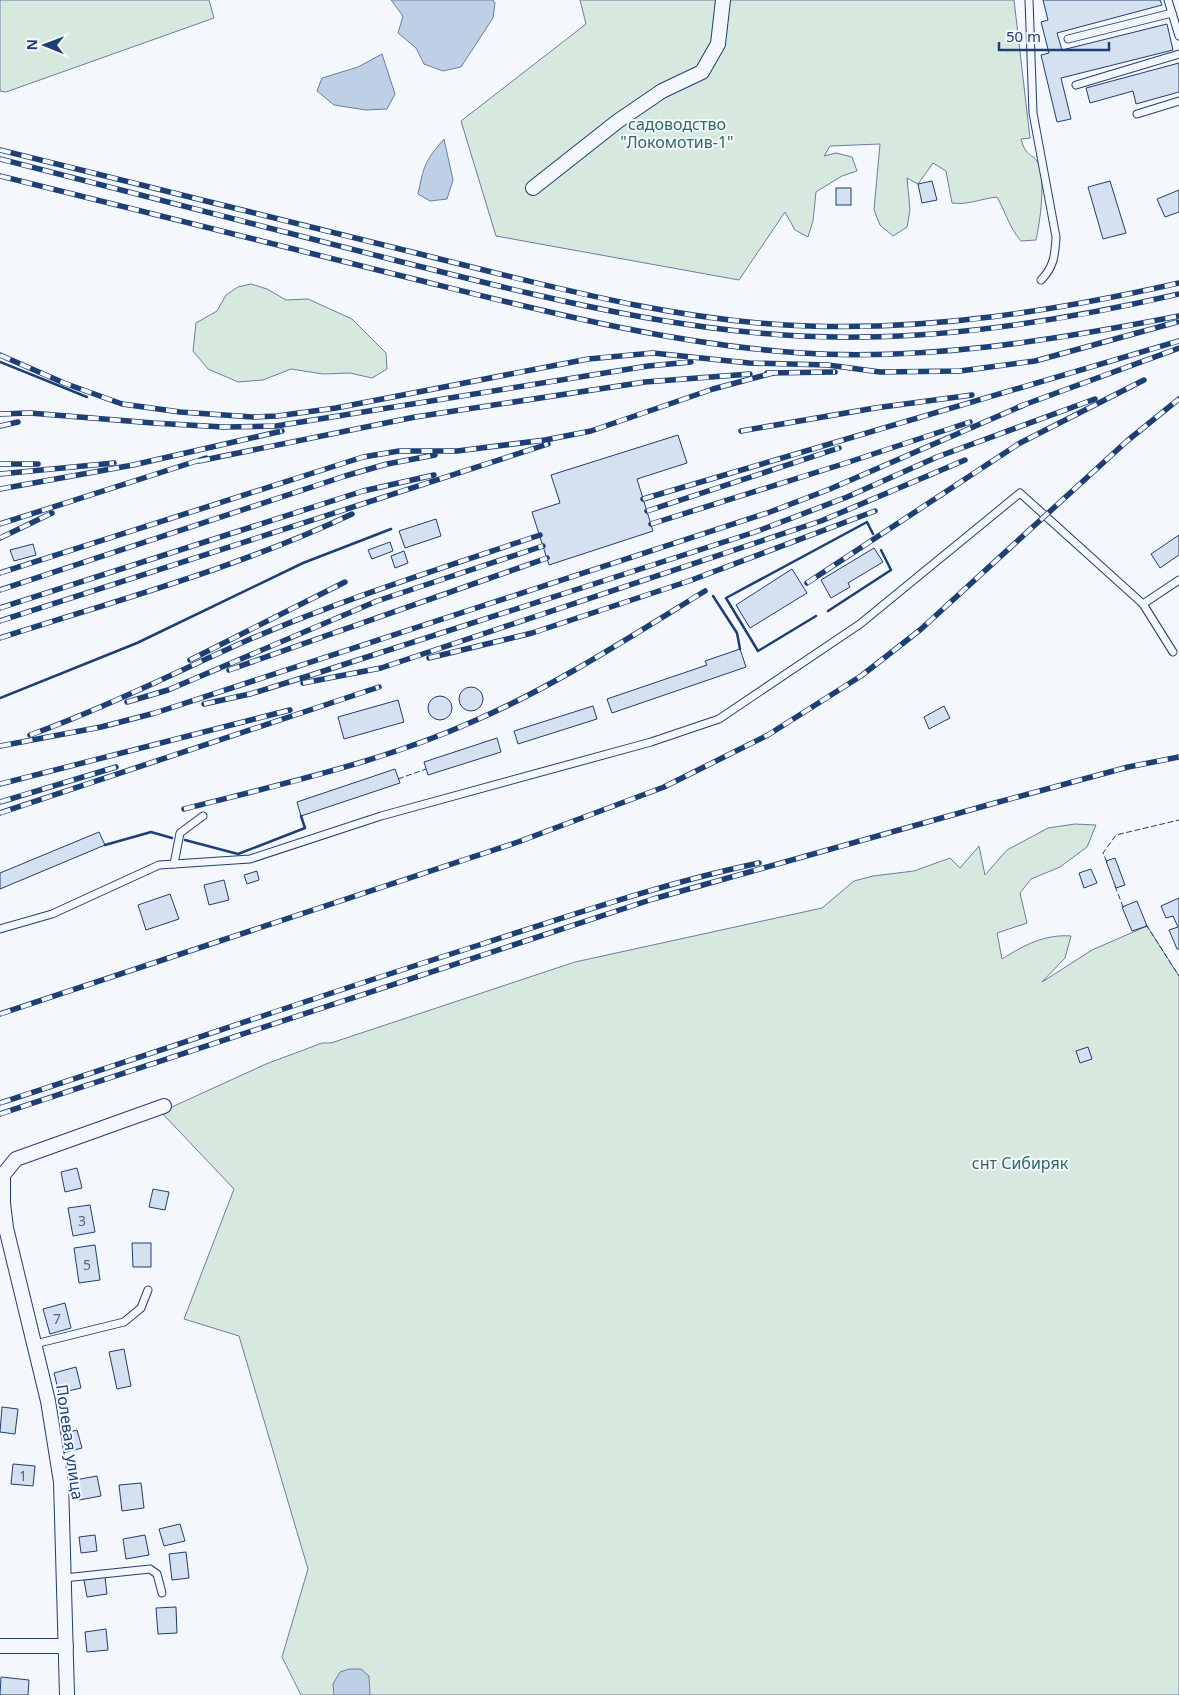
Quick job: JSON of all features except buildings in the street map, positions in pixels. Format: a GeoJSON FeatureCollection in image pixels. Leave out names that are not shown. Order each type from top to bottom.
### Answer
{"type":"FeatureCollection","features":[{"type":"Feature","properties":{"kind":"street"},"geometry":{"type":"LineString","coordinates":[[534,188],[618,121],[662,91],[702,72],[718,44],[723,0]]}},
{"type":"Feature","properties":{"kind":"street","name":"Полевая улица"},"geometry":{"type":"LineString","coordinates":[[67,1695],[61,1482],[48,1402],[1,1204],[3,1175],[16,1159],[164,1106]]}},
{"type":"Feature","properties":{"kind":"street"},"geometry":{"type":"LineString","coordinates":[[0,1646],[66,1646]]}},
{"type":"Feature","properties":{"kind":"lane"},"geometry":{"type":"LineString","coordinates":[[1029,0],[1033,113],[1056,237],[1055,258],[1050,271],[1041,280]]}},
{"type":"Feature","properties":{"kind":"lane"},"geometry":{"type":"LineString","coordinates":[[1168,0],[1179,36]]}},
{"type":"Feature","properties":{"kind":"lane"},"geometry":{"type":"LineString","coordinates":[[1068,38],[1172,13]]}},
{"type":"Feature","properties":{"kind":"lane"},"geometry":{"type":"LineString","coordinates":[[1076,85],[1179,54]]}},
{"type":"Feature","properties":{"kind":"lane"},"geometry":{"type":"LineString","coordinates":[[1137,114],[1179,101]]}},
{"type":"Feature","properties":{"kind":"lane"},"geometry":{"type":"LineString","coordinates":[[0,929],[52,914],[160,865],[250,859],[381,816],[651,742],[719,719],[860,624],[1020,493],[1143,604],[1173,652]]}},
{"type":"Feature","properties":{"kind":"lane"},"geometry":{"type":"LineString","coordinates":[[1143,604],[1179,580]]}},
{"type":"Feature","properties":{"kind":"lane"},"geometry":{"type":"LineString","coordinates":[[174,864],[180,833],[202,816]]}},
{"type":"Feature","properties":{"kind":"lane"},"geometry":{"type":"LineString","coordinates":[[35,1344],[124,1322],[141,1308],[148,1290]]}},
{"type":"Feature","properties":{"kind":"lane"},"geometry":{"type":"LineString","coordinates":[[64,1578],[150,1569],[157,1574],[162,1593]]}},
{"type":"Feature","properties":{"kind":"green space"},"geometry":{"type":"Polygon","coordinates":[[[0,0],[209,0],[214,18],[6,92],[0,91],[0,0]]]}},
{"type":"Feature","properties":{"kind":"green space","name":"садоводство \"Локомотив-1\""},"geometry":{"type":"Polygon","coordinates":[[[580,0],[1014,0],[1030,138],[1021,139],[1027,152],[1038,163],[1042,180],[1036,240],[1021,241],[997,197],[969,203],[952,203],[946,171],[933,163],[918,184],[907,178],[910,210],[907,227],[893,236],[880,225],[874,210],[880,144],[830,146],[824,156],[836,153],[852,157],[857,171],[842,176],[816,192],[813,221],[808,237],[795,230],[785,212],[739,280],[496,236],[461,121],[586,24],[580,0]]]}},
{"type":"Feature","properties":{"kind":"green space"},"geometry":{"type":"Polygon","coordinates":[[[251,284],[267,289],[286,300],[308,299],[352,319],[386,353],[387,369],[372,378],[350,373],[323,374],[291,369],[263,380],[238,382],[208,369],[193,351],[196,323],[217,311],[226,295],[238,287],[251,284]]]}},
{"type":"Feature","properties":{"kind":"green space","name":"снт Сибиряк"},"geometry":{"type":"Polygon","coordinates":[[[1075,824],[1096,825],[1087,847],[1060,867],[1031,879],[1020,893],[1027,923],[997,933],[1002,959],[1018,949],[1044,939],[1071,936],[1065,958],[1042,982],[1092,950],[1147,926],[1179,976],[1179,1695],[301,1695],[282,1657],[308,1569],[239,1336],[184,1319],[234,1189],[161,1112],[266,1064],[322,1043],[331,1043],[575,962],[822,908],[854,881],[873,876],[914,871],[950,858],[960,868],[979,846],[985,875],[1007,850],[1048,828],[1075,824]]]}},
{"type":"Feature","properties":{"kind":"water"},"geometry":{"type":"Polygon","coordinates":[[[391,0],[493,0],[495,3],[493,18],[461,67],[443,71],[424,64],[416,48],[398,33],[403,16],[391,0]]]}},
{"type":"Feature","properties":{"kind":"water"},"geometry":{"type":"Polygon","coordinates":[[[382,54],[395,94],[387,109],[366,110],[334,105],[317,91],[322,78],[358,67],[382,54]]]}},
{"type":"Feature","properties":{"kind":"water"},"geometry":{"type":"Polygon","coordinates":[[[444,139],[453,180],[447,199],[430,201],[418,194],[420,185],[424,170],[432,153],[444,139]]]}},
{"type":"Feature","properties":{"kind":"water"},"geometry":{"type":"Polygon","coordinates":[[[349,1669],[361,1669],[369,1676],[370,1695],[334,1695],[333,1684],[340,1672],[349,1669]]]}},
{"type":"Feature","properties":{"kind":"railway"},"geometry":{"type":"LineString","coordinates":[[0,150],[569,291],[712,318],[808,326],[902,325],[949,322],[1041,310],[1179,283]]}},
{"type":"Feature","properties":{"kind":"railway"},"geometry":{"type":"LineString","coordinates":[[0,159],[570,303],[686,324],[745,332],[803,336],[862,337],[942,333],[1061,318],[1179,294]]}},
{"type":"Feature","properties":{"kind":"railway"},"geometry":{"type":"LineString","coordinates":[[0,176],[555,313],[653,334],[751,349],[849,355],[944,351],[991,347],[1179,316]]}},
{"type":"Feature","properties":{"kind":"railway"},"geometry":{"type":"LineString","coordinates":[[0,355],[64,383],[122,404],[180,412],[253,417],[277,416],[336,408],[588,359],[653,353],[749,363],[828,365],[880,372],[960,371],[1035,361],[1177,322]]}},
{"type":"Feature","properties":{"kind":"railway"},"geometry":{"type":"LineString","coordinates":[[643,499],[1179,341]]}},
{"type":"Feature","properties":{"kind":"railway"},"geometry":{"type":"LineString","coordinates":[[1018,407],[1179,348]]}},
{"type":"Feature","properties":{"kind":"railway"},"geometry":{"type":"LineString","coordinates":[[0,414],[30,413],[223,427],[276,426],[648,366],[691,362]]}},
{"type":"Feature","properties":{"kind":"railway"},"geometry":{"type":"LineString","coordinates":[[767,373],[835,372]]}},
{"type":"Feature","properties":{"kind":"railway"},"geometry":{"type":"LineString","coordinates":[[0,573],[363,457],[399,451],[457,451],[545,440],[591,431],[713,389],[773,373]]}},
{"type":"Feature","properties":{"kind":"railway"},"geometry":{"type":"LineString","coordinates":[[199,461],[415,417],[645,382],[750,374]]}},
{"type":"Feature","properties":{"kind":"railway"},"geometry":{"type":"LineString","coordinates":[[807,583],[1020,443],[1144,380]]}},
{"type":"Feature","properties":{"kind":"railway"},"geometry":{"type":"LineString","coordinates":[[741,431],[875,408],[972,395]]}},
{"type":"Feature","properties":{"kind":"railway"},"geometry":{"type":"LineString","coordinates":[[204,704],[250,694],[305,677],[755,532],[847,497],[937,457],[1095,399]]}},
{"type":"Feature","properties":{"kind":"railway"},"geometry":{"type":"LineString","coordinates":[[0,1014],[518,842],[664,787],[768,735],[861,676],[920,630],[1127,441],[1179,399]]}},
{"type":"Feature","properties":{"kind":"railway"},"geometry":{"type":"LineString","coordinates":[[0,746],[101,727],[155,713],[770,512],[830,489],[1024,405]]}},
{"type":"Feature","properties":{"kind":"railway"},"geometry":{"type":"LineString","coordinates":[[0,426],[18,422]]}},
{"type":"Feature","properties":{"kind":"railway"},"geometry":{"type":"LineString","coordinates":[[651,524],[970,422]]}},
{"type":"Feature","properties":{"kind":"railway"},"geometry":{"type":"LineString","coordinates":[[0,489],[133,465],[282,431]]}},
{"type":"Feature","properties":{"kind":"railway"},"geometry":{"type":"LineString","coordinates":[[0,621],[548,444]]}},
{"type":"Feature","properties":{"kind":"railway"},"geometry":{"type":"LineString","coordinates":[[647,511],[839,448]]}},
{"type":"Feature","properties":{"kind":"railway"},"geometry":{"type":"LineString","coordinates":[[0,590],[345,476],[387,464],[435,455]]}},
{"type":"Feature","properties":{"kind":"railway"},"geometry":{"type":"LineString","coordinates":[[0,524],[206,458]]}},
{"type":"Feature","properties":{"kind":"railway"},"geometry":{"type":"LineString","coordinates":[[303,683],[381,668],[821,521],[965,460]]}},
{"type":"Feature","properties":{"kind":"railway"},"geometry":{"type":"LineString","coordinates":[[0,474],[114,463]]}},
{"type":"Feature","properties":{"kind":"railway"},"geometry":{"type":"LineString","coordinates":[[0,464],[38,464]]}},
{"type":"Feature","properties":{"kind":"railway"},"geometry":{"type":"LineString","coordinates":[[0,608],[363,491],[434,475]]}},
{"type":"Feature","properties":{"kind":"railway"},"geometry":{"type":"LineString","coordinates":[[429,658],[532,633],[689,581],[875,511]]}},
{"type":"Feature","properties":{"kind":"railway"},"geometry":{"type":"LineString","coordinates":[[0,538],[52,513]]}},
{"type":"Feature","properties":{"kind":"railway"},"geometry":{"type":"LineString","coordinates":[[0,638],[223,567],[310,533],[352,514]]}},
{"type":"Feature","properties":{"kind":"railway"},"geometry":{"type":"LineString","coordinates":[[30,735],[113,702],[284,625],[393,584],[540,535]]}},
{"type":"Feature","properties":{"kind":"railway"},"geometry":{"type":"LineString","coordinates":[[127,702],[168,690],[377,601],[543,546]]}},
{"type":"Feature","properties":{"kind":"railway"},"geometry":{"type":"LineString","coordinates":[[229,670],[547,558]]}},
{"type":"Feature","properties":{"kind":"railway"},"geometry":{"type":"LineString","coordinates":[[190,660],[345,582]]}},
{"type":"Feature","properties":{"kind":"railway"},"geometry":{"type":"LineString","coordinates":[[184,809],[331,771],[404,749],[439,736],[504,707],[563,677],[705,591]]}},
{"type":"Feature","properties":{"kind":"railway"},"geometry":{"type":"LineString","coordinates":[[0,813],[379,687]]}},
{"type":"Feature","properties":{"kind":"railway"},"geometry":{"type":"LineString","coordinates":[[0,784],[290,710]]}},
{"type":"Feature","properties":{"kind":"railway"},"geometry":{"type":"LineString","coordinates":[[0,1114],[653,899],[1128,767],[1179,757]]}},
{"type":"Feature","properties":{"kind":"railway"},"geometry":{"type":"LineString","coordinates":[[0,802],[116,767]]}},
{"type":"Feature","properties":{"kind":"railway"},"geometry":{"type":"LineString","coordinates":[[0,1103],[583,911],[688,880],[759,863]]}},
{"type":"Feature","properties":{"kind":"fence"},"geometry":{"type":"LineString","coordinates":[[398,779],[426,769]]}},
{"type":"Feature","properties":{"kind":"fence"},"geometry":{"type":"LineString","coordinates":[[1107,862],[1103,853],[1116,835],[1179,820]]}},
{"type":"Feature","properties":{"kind":"fence"},"geometry":{"type":"LineString","coordinates":[[1115,886],[1124,909]]}},
{"type":"Feature","properties":{"kind":"fence"},"geometry":{"type":"LineString","coordinates":[[1145,926],[1147,926],[1179,976]]}},
{"type":"Feature","properties":{"kind":"wall"},"geometry":{"type":"LineString","coordinates":[[0,362],[87,397]]}},
{"type":"Feature","properties":{"kind":"wall"},"geometry":{"type":"LineString","coordinates":[[816,616],[758,651],[726,598],[867,522],[873,534]]}},
{"type":"Feature","properties":{"kind":"wall"},"geometry":{"type":"LineString","coordinates":[[0,698],[137,643],[303,563],[391,529]]}},
{"type":"Feature","properties":{"kind":"wall"},"geometry":{"type":"LineString","coordinates":[[828,611],[891,570],[881,550]]}},
{"type":"Feature","properties":{"kind":"wall"},"geometry":{"type":"LineString","coordinates":[[713,596],[737,633],[740,649]]}},
{"type":"Feature","properties":{"kind":"wall"},"geometry":{"type":"LineString","coordinates":[[185,840],[238,854],[305,828],[301,816]]}},
{"type":"Feature","properties":{"kind":"wall"},"geometry":{"type":"LineString","coordinates":[[105,845],[151,832],[172,838]]}}]}
